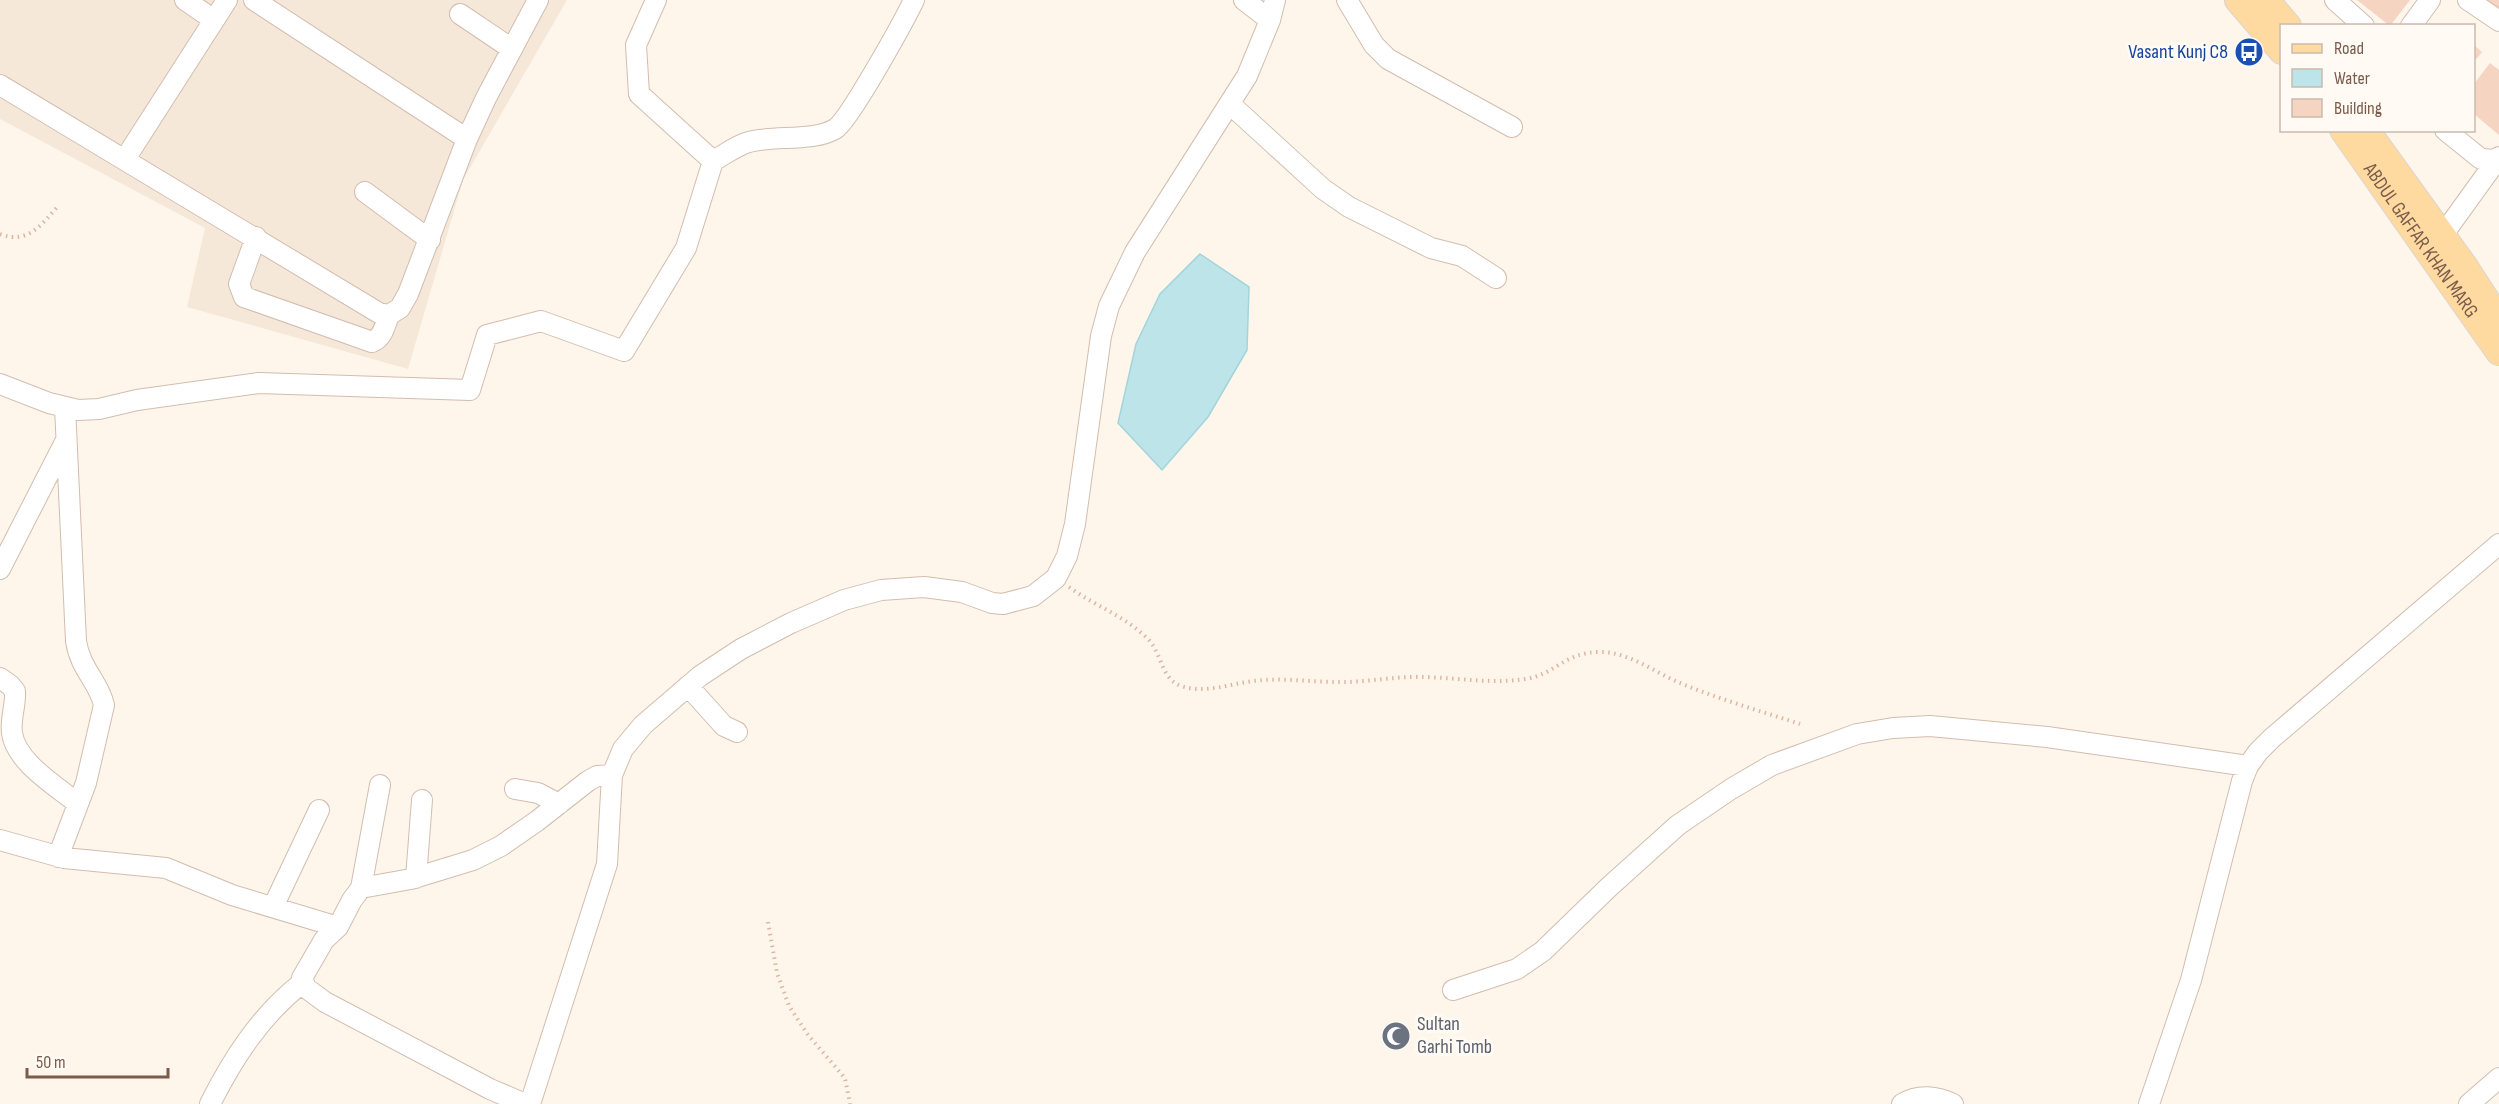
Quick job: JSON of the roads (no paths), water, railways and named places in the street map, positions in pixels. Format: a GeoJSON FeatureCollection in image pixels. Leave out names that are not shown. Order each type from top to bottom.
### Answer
{"type":"FeatureCollection","features":[{"type":"Feature","properties":{"kind":"main road"},"geometry":{"type":"LineString","coordinates":[[2238,0],[2280,49]]}},
{"type":"Feature","properties":{"kind":"main road"},"geometry":{"type":"LineString","coordinates":[[2266,0],[2286,24]]}},
{"type":"Feature","properties":{"kind":"main road","name":"ABDUL GAFFAR KHAN MARG"},"geometry":{"type":"LineString","coordinates":[[2344,132],[2499,352]]}},
{"type":"Feature","properties":{"kind":"main road","name":"ABDUL GAFFAR KHAN MARG"},"geometry":{"type":"LineString","coordinates":[[2368,132],[2446,231],[2499,320]]}},
{"type":"Feature","properties":{"kind":"street"},"geometry":{"type":"LineString","coordinates":[[185,0],[214,20]]}},
{"type":"Feature","properties":{"kind":"street"},"geometry":{"type":"LineString","coordinates":[[125,159],[227,0]]}},
{"type":"Feature","properties":{"kind":"street"},"geometry":{"type":"LineString","coordinates":[[254,0],[467,139]]}},
{"type":"Feature","properties":{"kind":"street"},"geometry":{"type":"LineString","coordinates":[[256,237],[239,284],[244,297],[372,342],[377,340],[389,315],[400,308],[408,294],[467,139],[538,0]]}},
{"type":"Feature","properties":{"kind":"street"},"geometry":{"type":"LineString","coordinates":[[656,0],[636,45],[639,94],[713,161]]}},
{"type":"Feature","properties":{"kind":"street"},"geometry":{"type":"LineString","coordinates":[[0,384],[78,410],[99,409],[137,400],[259,383],[470,390],[487,335],[541,321],[624,351],[686,248],[713,161],[748,142],[819,134],[836,128],[863,89],[906,18],[914,0]]}},
{"type":"Feature","properties":{"kind":"street"},"geometry":{"type":"LineString","coordinates":[[1244,0],[1270,20]]}},
{"type":"Feature","properties":{"kind":"street"},"geometry":{"type":"LineString","coordinates":[[531,1104],[607,864],[612,775],[623,749],[655,713],[688,686],[741,649],[843,600],[881,590],[924,587],[962,592],[992,603],[1003,604],[1033,596],[1056,578],[1067,556],[1075,524],[1101,336],[1109,306],[1136,252],[1247,76],[1270,20],[1275,0]]}},
{"type":"Feature","properties":{"kind":"street"},"geometry":{"type":"LineString","coordinates":[[1347,0],[1374,45],[1388,59],[1512,127]]}},
{"type":"Feature","properties":{"kind":"street"},"geometry":{"type":"LineString","coordinates":[[2335,0],[2362,24]]}},
{"type":"Feature","properties":{"kind":"street"},"geometry":{"type":"LineString","coordinates":[[2412,24],[2430,0]]}},
{"type":"Feature","properties":{"kind":"street"},"geometry":{"type":"LineString","coordinates":[[2468,0],[2499,21]]}},
{"type":"Feature","properties":{"kind":"street"},"geometry":{"type":"LineString","coordinates":[[460,14],[512,49]]}},
{"type":"Feature","properties":{"kind":"street"},"geometry":{"type":"LineString","coordinates":[[0,85],[379,313],[389,315]]}},
{"type":"Feature","properties":{"kind":"street"},"geometry":{"type":"LineString","coordinates":[[1230,104],[1291,161],[1349,207],[1431,248],[1462,256],[1496,278]]}},
{"type":"Feature","properties":{"kind":"street"},"geometry":{"type":"LineString","coordinates":[[2447,132],[2481,159],[2498,159]]}},
{"type":"Feature","properties":{"kind":"street"},"geometry":{"type":"LineString","coordinates":[[2446,231],[2498,159]]}},
{"type":"Feature","properties":{"kind":"street"},"geometry":{"type":"LineString","coordinates":[[365,192],[430,240]]}},
{"type":"Feature","properties":{"kind":"street"},"geometry":{"type":"LineString","coordinates":[[58,857],[88,772],[104,705],[100,693],[82,665],[76,642],[65,407]]}},
{"type":"Feature","properties":{"kind":"street"},"geometry":{"type":"LineString","coordinates":[[0,569],[67,439]]}},
{"type":"Feature","properties":{"kind":"street"},"geometry":{"type":"LineString","coordinates":[[2149,1104],[2191,980],[2242,781],[2248,766],[2272,738],[2499,544]]}},
{"type":"Feature","properties":{"kind":"street"},"geometry":{"type":"LineString","coordinates":[[0,678],[15,692],[11,722],[17,749],[33,767],[77,803]]}},
{"type":"Feature","properties":{"kind":"street"},"geometry":{"type":"LineString","coordinates":[[688,686],[724,726],[737,732]]}},
{"type":"Feature","properties":{"kind":"street"},"geometry":{"type":"LineString","coordinates":[[1453,990],[1517,969],[1543,951],[1608,887],[1678,825],[1731,789],[1772,765],[1857,734],[1893,728],[1930,726],[2047,737],[2248,766]]}},
{"type":"Feature","properties":{"kind":"street"},"geometry":{"type":"LineString","coordinates":[[361,888],[416,878],[473,860],[501,846],[588,781],[597,776],[612,775]]}},
{"type":"Feature","properties":{"kind":"street"},"geometry":{"type":"LineString","coordinates":[[210,1104],[222,1080],[259,1024],[284,997],[302,983],[304,973],[324,940],[338,927],[361,888],[380,785]]}},
{"type":"Feature","properties":{"kind":"street"},"geometry":{"type":"LineString","coordinates":[[515,789],[538,793],[559,804]]}},
{"type":"Feature","properties":{"kind":"street"},"geometry":{"type":"LineString","coordinates":[[416,878],[422,800]]}},
{"type":"Feature","properties":{"kind":"street"},"geometry":{"type":"LineString","coordinates":[[273,907],[319,810]]}},
{"type":"Feature","properties":{"kind":"street"},"geometry":{"type":"LineString","coordinates":[[0,840],[58,857],[166,868],[232,895],[338,927]]}},
{"type":"Feature","properties":{"kind":"street"},"geometry":{"type":"LineString","coordinates":[[302,983],[325,1002],[490,1089],[525,1104]]}},
{"type":"Feature","properties":{"kind":"street"},"geometry":{"type":"LineString","coordinates":[[2469,1104],[2499,1078]]}},
{"type":"Feature","properties":{"kind":"street"},"geometry":{"type":"LineString","coordinates":[[1902,1104],[1916,1097],[1931,1097],[1953,1104]]}},
{"type":"Feature","properties":{"kind":"water"},"geometry":{"type":"Polygon","coordinates":[[[1200,254],[1249,287],[1247,350],[1208,417],[1162,470],[1118,423],[1136,344],[1160,294],[1200,254]]]}},
{"type":"Feature","properties":{"kind":"place","name":"Vasant Kunj C8"},"geometry":{"type":"Point","coordinates":[2249,52]}},
{"type":"Feature","properties":{"kind":"place","name":"Sultan Garhi Tomb"},"geometry":{"type":"Point","coordinates":[1396,1036]}}]}
